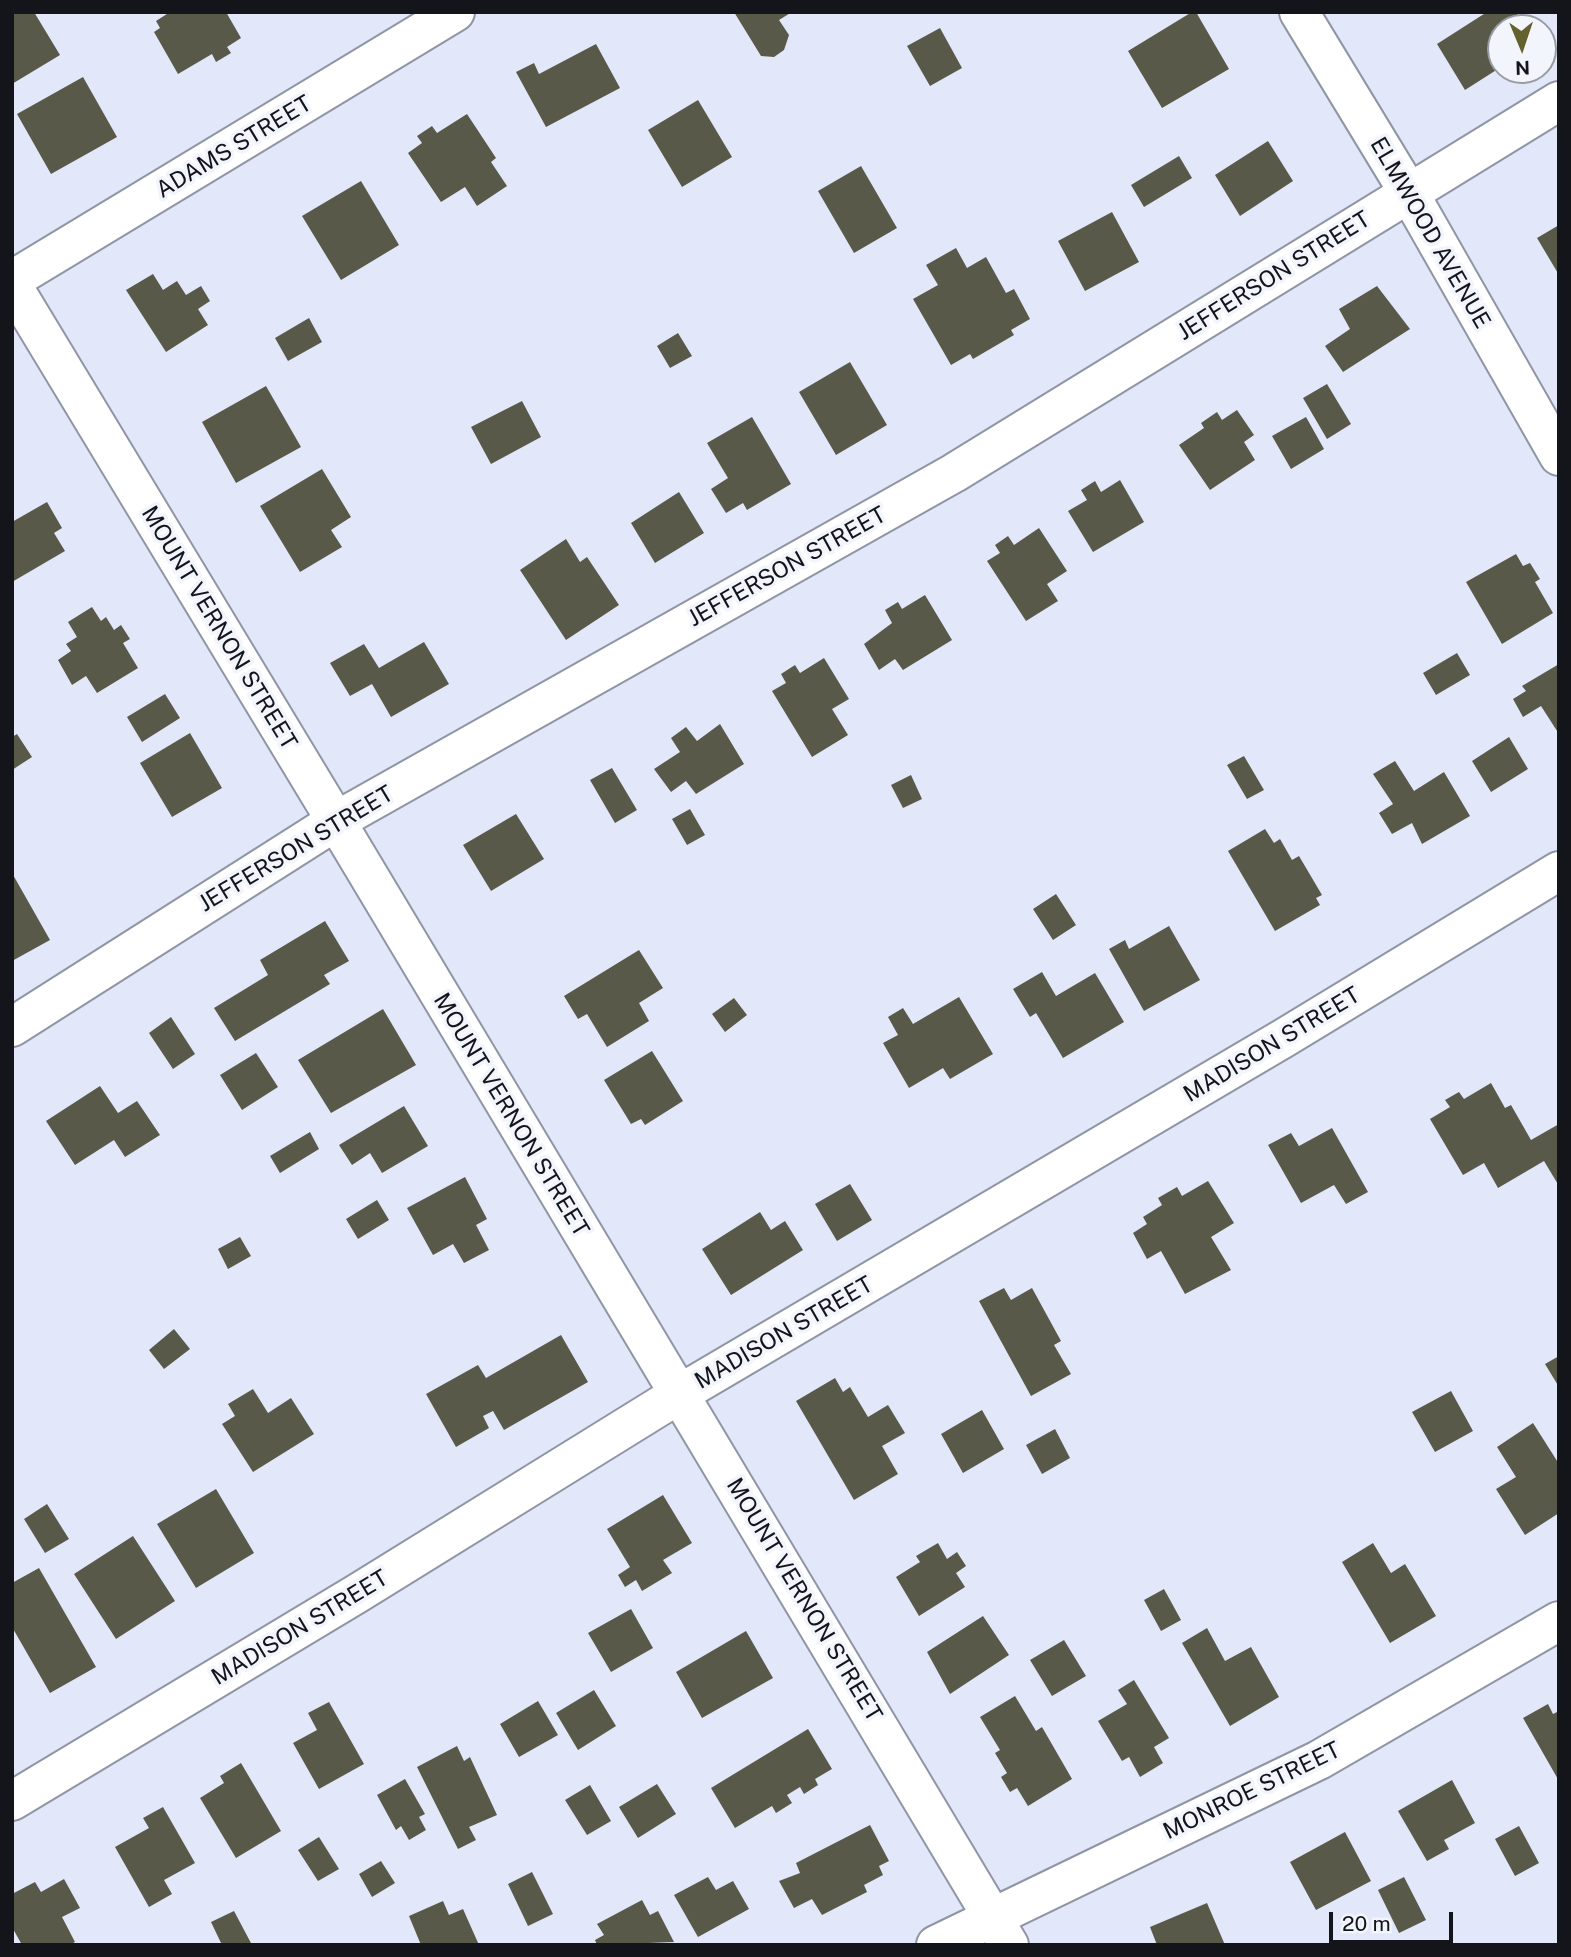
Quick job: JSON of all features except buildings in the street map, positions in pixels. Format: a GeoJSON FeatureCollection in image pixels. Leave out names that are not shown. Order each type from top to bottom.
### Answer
{"type":"FeatureCollection","features":[{"type":"Feature","properties":{"kind":"street","name":"ADAMS STREET"},"geometry":{"type":"LineString","coordinates":[[12,283],[455,12]]}},
{"type":"Feature","properties":{"kind":"street","name":"ELMWOOD AVENUE"},"geometry":{"type":"LineString","coordinates":[[1299,12],[1409,193],[1559,456]]}},
{"type":"Feature","properties":{"kind":"street","name":"JEFFERSON STREET"},"geometry":{"type":"LineString","coordinates":[[12,1027],[336,821],[954,473],[1559,101]]}},
{"type":"Feature","properties":{"kind":"street","name":"MOUNT VERNON STREET"},"geometry":{"type":"LineString","coordinates":[[12,283],[1002,1931]]}},
{"type":"Feature","properties":{"kind":"street","name":"MADISON STREET"},"geometry":{"type":"LineString","coordinates":[[12,1801],[358,1593],[681,1393],[1283,1038],[1559,871]]}},
{"type":"Feature","properties":{"kind":"street","name":"MONROE STREET"},"geometry":{"type":"LineString","coordinates":[[936,1945],[1002,1931],[1319,1760],[1559,1621]]}}]}
